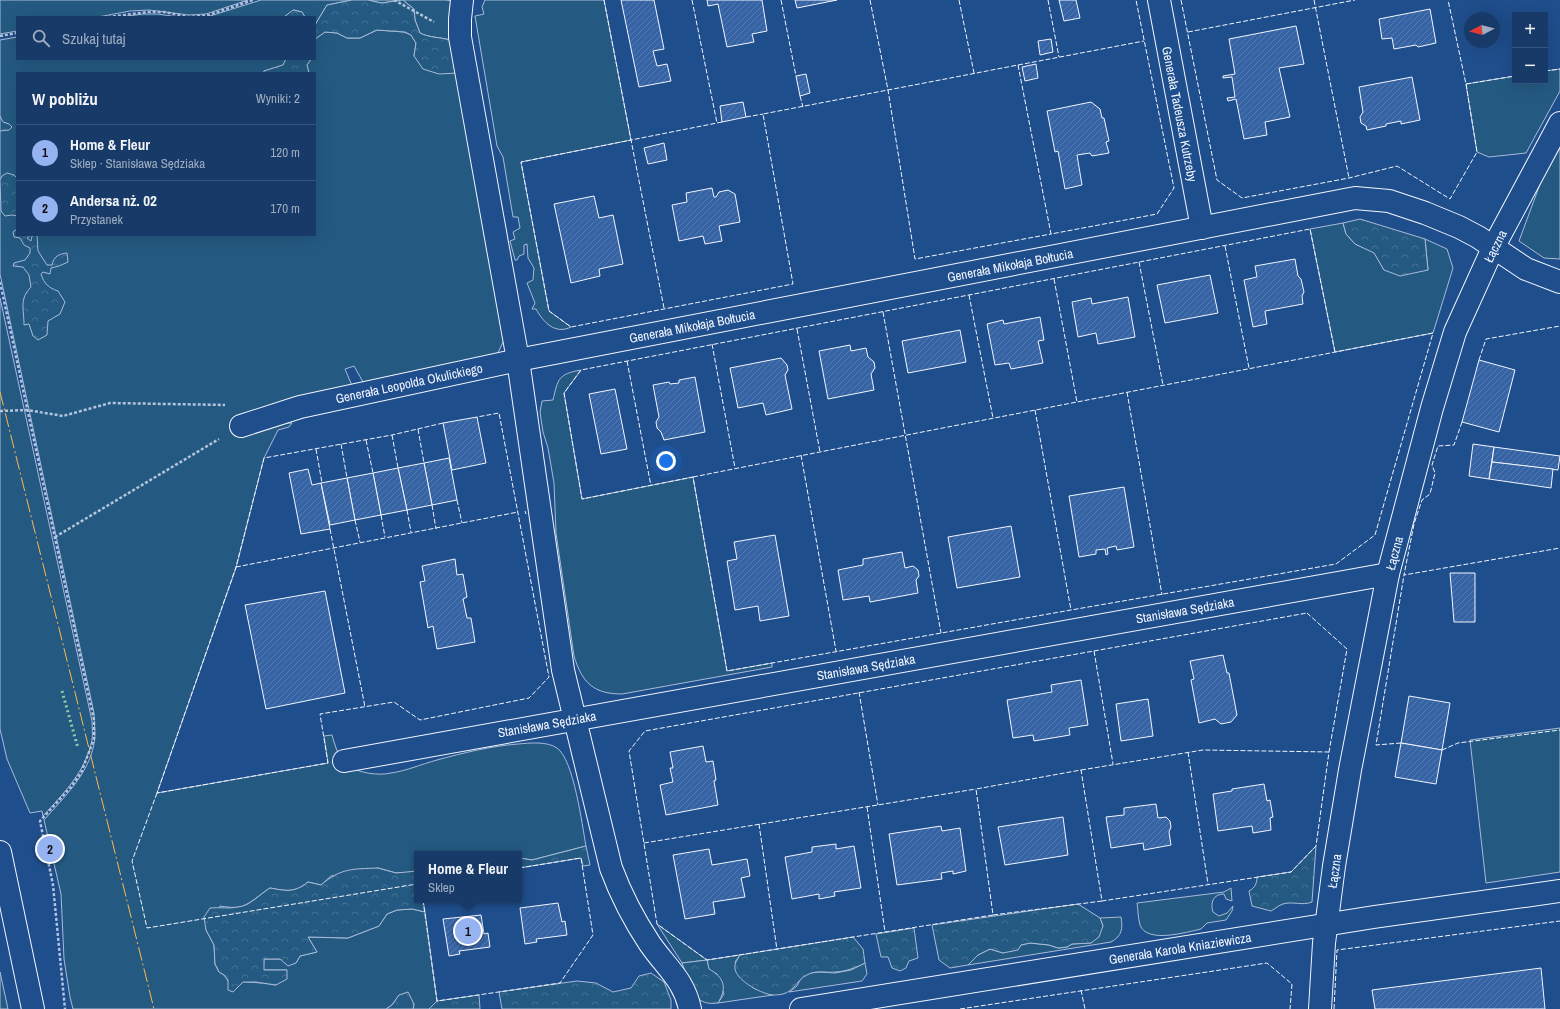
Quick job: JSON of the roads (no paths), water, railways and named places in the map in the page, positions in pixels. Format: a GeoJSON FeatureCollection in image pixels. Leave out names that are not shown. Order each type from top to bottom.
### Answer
{"type":"FeatureCollection","features":[{"type":"Feature","properties":{"kind":"street"},"geometry":{"type":"LineString","coordinates":[[462,0],[460,37],[518,360],[563,670],[576,719],[606,853],[617,885],[642,932],[682,986],[690,1009]]}},
{"type":"Feature","properties":{"kind":"street","name":"Generała Tadeusza Kutrzeby"},"geometry":{"type":"LineString","coordinates":[[1159,0],[1202,228]]}},
{"type":"Feature","properties":{"kind":"street","name":"Łączna"},"geometry":{"type":"LineString","coordinates":[[1320,1009],[1324,943],[1334,866],[1350,770],[1388,574],[1432,408],[1455,332],[1493,248],[1560,123]]}},
{"type":"Feature","properties":{"kind":"street","name":"Generała Mikołaja Bołtucia"},"geometry":{"type":"LineString","coordinates":[[518,360],[1355,198],[1389,201],[1425,213],[1459,227],[1526,269],[1560,282]]}},
{"type":"Feature","properties":{"kind":"street","name":"Generała Leopolda Okulickiego"},"geometry":{"type":"LineString","coordinates":[[241,426],[300,406],[518,360]]}},
{"type":"Feature","properties":{"kind":"street","name":"Stanisława Sędziaka"},"geometry":{"type":"LineString","coordinates":[[344,761],[1388,574]]}},
{"type":"Feature","properties":{"kind":"street"},"geometry":{"type":"LineString","coordinates":[[0,852],[33,1009]]}},
{"type":"Feature","properties":{"kind":"street","name":"Generała Karola Kniaziewicza"},"geometry":{"type":"LineString","coordinates":[[801,1009],[1327,925],[1560,891]]}},
{"type":"Feature","properties":{"kind":"place","name":"Andersa nż. 02"},"geometry":{"type":"Point","coordinates":[50,849]}},
{"type":"Feature","properties":{"kind":"place","name":"Home & Fleur"},"geometry":{"type":"Point","coordinates":[468,931]}}]}
